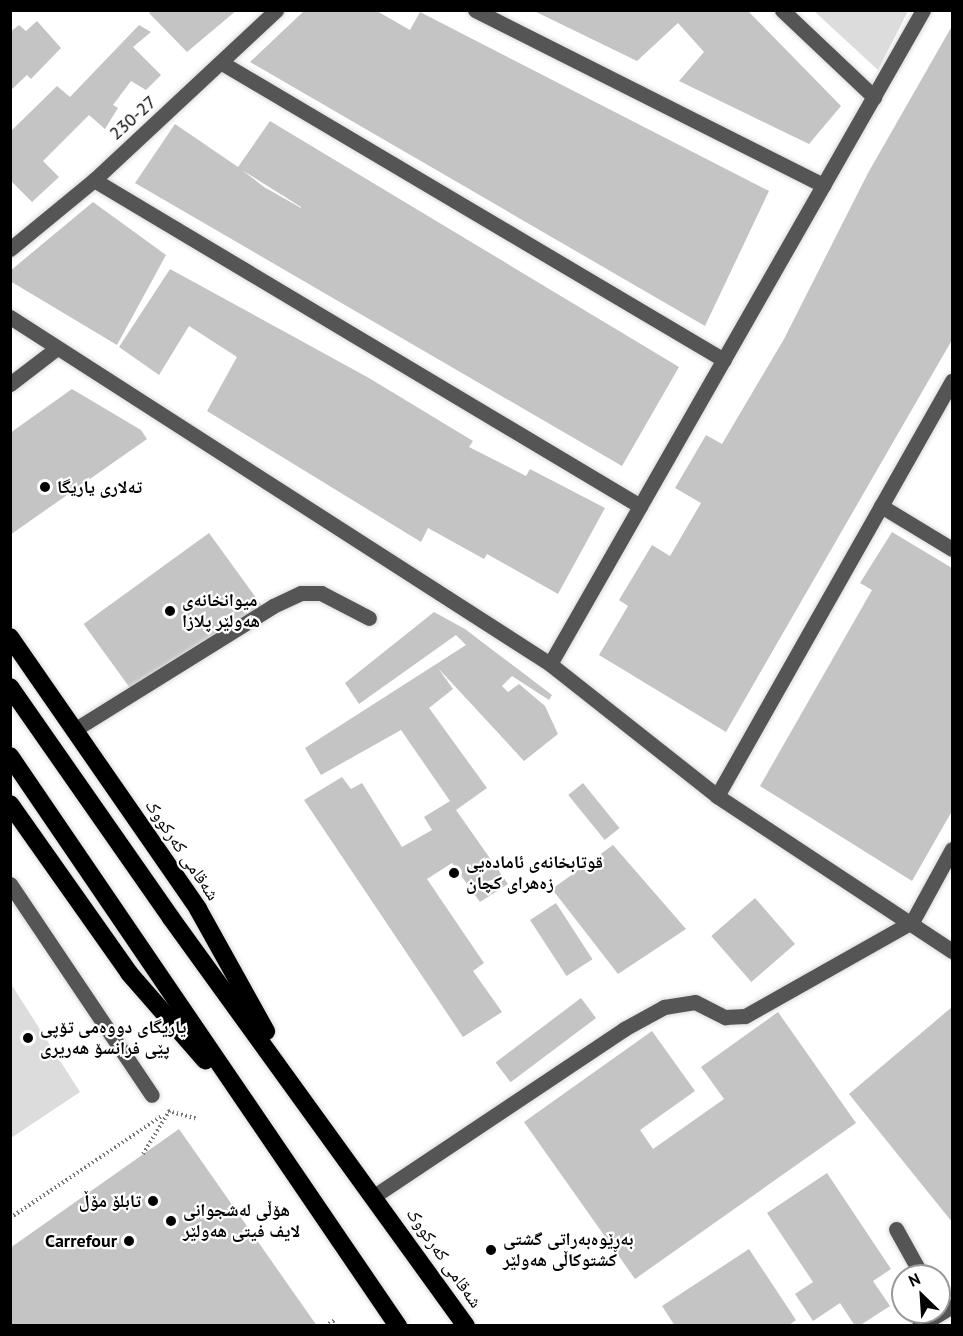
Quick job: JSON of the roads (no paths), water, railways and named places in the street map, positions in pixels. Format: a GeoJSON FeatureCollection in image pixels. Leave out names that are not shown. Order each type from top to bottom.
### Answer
{"type":"FeatureCollection","features":[{"type":"Feature","properties":{"kind":"highway","name":"شەقامی کەرکووک"},"geometry":{"type":"LineString","coordinates":[[10,637],[198,909],[304,1098]]}},
{"type":"Feature","properties":{"kind":"highway","name":"شەقامی کەرکووک"},"geometry":{"type":"LineString","coordinates":[[10,687],[171,918],[304,1098],[466,1326]]}},
{"type":"Feature","properties":{"kind":"highway"},"geometry":{"type":"LineString","coordinates":[[10,756],[398,1326]]}},
{"type":"Feature","properties":{"kind":"highway"},"geometry":{"type":"LineString","coordinates":[[10,804],[129,973],[257,1121]]}},
{"type":"Feature","properties":{"kind":"street","name":"230-27"},"geometry":{"type":"LineString","coordinates":[[10,249],[94,180],[222,63],[276,10]]}},
{"type":"Feature","properties":{"kind":"street"},"geometry":{"type":"LineString","coordinates":[[475,10],[823,185]]}},
{"type":"Feature","properties":{"kind":"street"},"geometry":{"type":"LineString","coordinates":[[782,10],[874,97]]}},
{"type":"Feature","properties":{"kind":"street"},"geometry":{"type":"LineString","coordinates":[[550,664],[923,10]]}},
{"type":"Feature","properties":{"kind":"street"},"geometry":{"type":"LineString","coordinates":[[222,63],[723,360]]}},
{"type":"Feature","properties":{"kind":"street"},"geometry":{"type":"LineString","coordinates":[[94,180],[640,506]]}},
{"type":"Feature","properties":{"kind":"street"},"geometry":{"type":"LineString","coordinates":[[10,317],[550,664],[717,796],[912,922],[952,951]]}},
{"type":"Feature","properties":{"kind":"street"},"geometry":{"type":"LineString","coordinates":[[10,384],[57,348]]}},
{"type":"Feature","properties":{"kind":"street"},"geometry":{"type":"LineString","coordinates":[[717,796],[952,381]]}},
{"type":"Feature","properties":{"kind":"street"},"geometry":{"type":"LineString","coordinates":[[881,506],[952,549]]}},
{"type":"Feature","properties":{"kind":"street"},"geometry":{"type":"LineString","coordinates":[[74,730],[273,606],[301,593],[321,593],[369,618]]}},
{"type":"Feature","properties":{"kind":"street"},"geometry":{"type":"LineString","coordinates":[[374,1196],[624,1029],[664,1007],[695,1002],[725,1017],[745,1016],[912,922],[952,849]]}},
{"type":"Feature","properties":{"kind":"street"},"geometry":{"type":"LineString","coordinates":[[10,884],[152,1095]]}},
{"type":"Feature","properties":{"kind":"street"},"geometry":{"type":"LineString","coordinates":[[896,1229],[915,1264]]}},
{"type":"Feature","properties":{"kind":"place","name":"تەلاری یاریگا"},"geometry":{"type":"Point","coordinates":[45,487]}},
{"type":"Feature","properties":{"kind":"place","name":"میوانخانەی هەولێر پلازا"},"geometry":{"type":"Point","coordinates":[170,611]}},
{"type":"Feature","properties":{"kind":"place","name":"قوتابخانەی ئامادەیی زەهرای کچان"},"geometry":{"type":"Point","coordinates":[454,873]}},
{"type":"Feature","properties":{"kind":"place","name":"یاریگای دووەمی تۆپی پێی فرانسۆ هەریری"},"geometry":{"type":"Point","coordinates":[28,1038]}},
{"type":"Feature","properties":{"kind":"place","name":"تابلۆ مۆڵ"},"geometry":{"type":"Point","coordinates":[153,1201]}},
{"type":"Feature","properties":{"kind":"place","name":"هۆڵی لەشجوانی لایف فیتی هەولێر"},"geometry":{"type":"Point","coordinates":[171,1221]}},
{"type":"Feature","properties":{"kind":"place","name":"Carrefour"},"geometry":{"type":"Point","coordinates":[129,1241]}},
{"type":"Feature","properties":{"kind":"place","name":"بەڕێوەبەراتی گشتی کشتوکاڵی هەولێر"},"geometry":{"type":"Point","coordinates":[491,1250]}}]}
